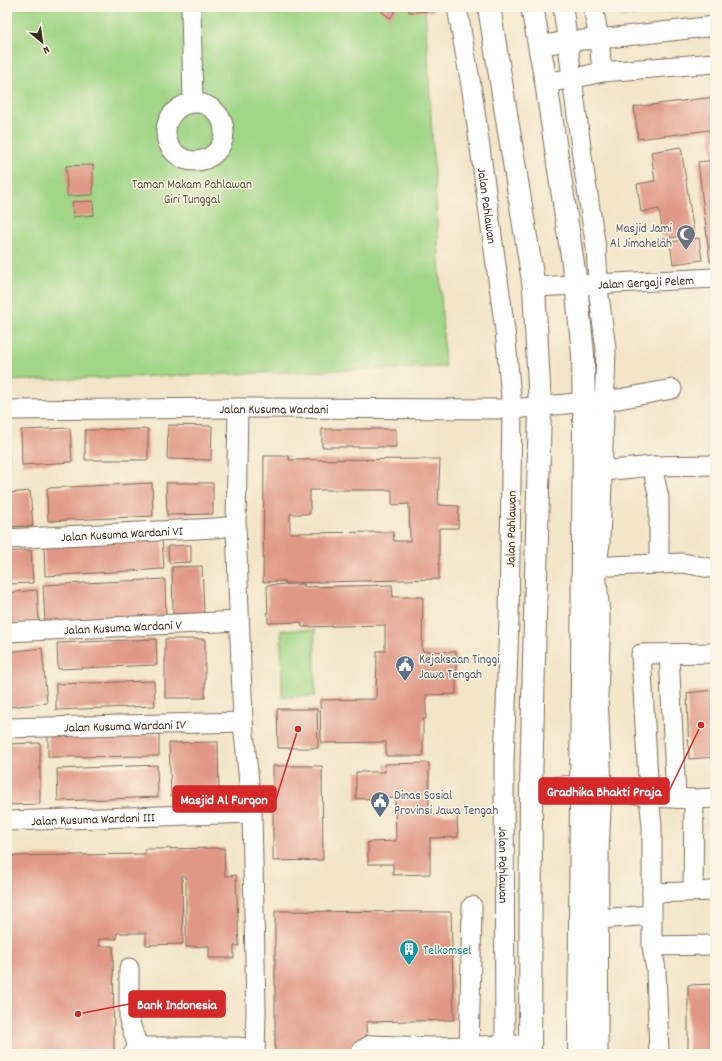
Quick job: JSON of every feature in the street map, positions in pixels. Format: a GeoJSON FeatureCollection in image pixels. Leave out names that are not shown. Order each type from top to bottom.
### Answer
{"type":"FeatureCollection","features":[{"type":"Feature","properties":{"kind":"main road","name":"Jalan Pahlawan"},"geometry":{"type":"LineString","coordinates":[[489,7],[534,288],[540,407],[531,788],[530,1049]]}},
{"type":"Feature","properties":{"kind":"main road"},"geometry":{"type":"LineString","coordinates":[[533,10],[546,82],[576,284],[583,354],[594,401],[593,470],[580,785],[590,919],[579,1054]]}},
{"type":"Feature","properties":{"kind":"street"},"geometry":{"type":"LineString","coordinates":[[191,7],[193,103]]}},
{"type":"Feature","properties":{"kind":"street","name":"Jalan Pahlawan"},"geometry":{"type":"LineString","coordinates":[[457,7],[474,97],[505,330],[512,409],[509,620],[504,762],[505,1050]]}},
{"type":"Feature","properties":{"kind":"street"},"geometry":{"type":"LineString","coordinates":[[563,7],[571,79],[596,248],[598,283],[606,348],[594,401]]}},
{"type":"Feature","properties":{"kind":"street"},"geometry":{"type":"LineString","coordinates":[[593,7],[600,39],[602,72]]}},
{"type":"Feature","properties":{"kind":"street"},"geometry":{"type":"LineString","coordinates":[[539,46],[567,41],[600,39],[715,26]]}},
{"type":"Feature","properties":{"kind":"street"},"geometry":{"type":"LineString","coordinates":[[546,82],[571,79],[602,72],[715,63]]}},
{"type":"Feature","properties":{"kind":"street","name":"Jalan Gergaji Pelem"},"geometry":{"type":"LineString","coordinates":[[576,284],[715,278]]}},
{"type":"Feature","properties":{"kind":"street"},"geometry":{"type":"LineString","coordinates":[[534,288],[576,284]]}},
{"type":"Feature","properties":{"kind":"street"},"geometry":{"type":"LineString","coordinates":[[540,407],[619,399],[672,388]]}},
{"type":"Feature","properties":{"kind":"street","name":"Jalan Kusuma Wardani"},"geometry":{"type":"LineString","coordinates":[[7,410],[238,408],[512,409],[540,407]]}},
{"type":"Feature","properties":{"kind":"street"},"geometry":{"type":"LineString","coordinates":[[130,968],[128,1020],[135,1051],[237,1047],[255,1051],[256,1003],[252,813],[243,722],[236,526],[238,408]]}},
{"type":"Feature","properties":{"kind":"street"},"geometry":{"type":"LineString","coordinates":[[593,470],[652,466],[715,465]]}},
{"type":"Feature","properties":{"kind":"street"},"geometry":{"type":"LineString","coordinates":[[652,466],[659,498],[660,564]]}},
{"type":"Feature","properties":{"kind":"street","name":"Jalan Kusuma Wardani VI"},"geometry":{"type":"LineString","coordinates":[[7,539],[207,529],[236,526]]}},
{"type":"Feature","properties":{"kind":"street"},"geometry":{"type":"LineString","coordinates":[[598,1054],[590,919],[599,855],[602,786],[598,696],[600,643],[589,567],[683,564],[715,569]]}},
{"type":"Feature","properties":{"kind":"street","name":"Jalan Kusuma Wardani V"},"geometry":{"type":"LineString","coordinates":[[7,632],[239,621]]}},
{"type":"Feature","properties":{"kind":"street"},"geometry":{"type":"LineString","coordinates":[[659,1054],[656,970],[652,946],[652,826],[641,654],[715,653]]}},
{"type":"Feature","properties":{"kind":"street"},"geometry":{"type":"LineString","coordinates":[[669,654],[685,799],[693,891]]}},
{"type":"Feature","properties":{"kind":"street","name":"Jalan Kusuma Wardani IV"},"geometry":{"type":"LineString","coordinates":[[7,728],[243,722]]}},
{"type":"Feature","properties":{"kind":"street"},"geometry":{"type":"LineString","coordinates":[[531,788],[580,785],[602,786],[649,797],[685,799],[715,798]]}},
{"type":"Feature","properties":{"kind":"street","name":"Jalan Kusuma Wardani III"},"geometry":{"type":"LineString","coordinates":[[7,821],[252,813]]}},
{"type":"Feature","properties":{"kind":"street"},"geometry":{"type":"LineString","coordinates":[[652,893],[715,891]]}},
{"type":"Feature","properties":{"kind":"street"},"geometry":{"type":"LineString","coordinates":[[469,1050],[472,906]]}},
{"type":"Feature","properties":{"kind":"street"},"geometry":{"type":"LineString","coordinates":[[590,919],[652,915]]}},
{"type":"Feature","properties":{"kind":"street"},"geometry":{"type":"LineString","coordinates":[[652,946],[715,945]]}},
{"type":"Feature","properties":{"kind":"street"},"geometry":{"type":"LineString","coordinates":[[362,1054],[362,1050],[371,1045],[469,1050],[530,1049]]}},
{"type":"Feature","properties":{"kind":"green space","name":"Taman Makam Pahlawan Giri Tunggal"},"geometry":{"type":"Polygon","coordinates":[[[7,7],[425,7],[445,367],[7,381],[7,7]]]}},
{"type":"Feature","properties":{"kind":"green space"},"geometry":{"type":"Polygon","coordinates":[[[620,7],[714,7],[621,17],[620,7]]]}},
{"type":"Feature","properties":{"kind":"green space"},"geometry":{"type":"Polygon","coordinates":[[[281,630],[315,630],[315,696],[282,697],[281,630]]]}},
{"type":"Feature","properties":{"kind":"building"},"geometry":{"type":"Polygon","coordinates":[[[376,7],[398,7],[390,18],[376,7]]]}},
{"type":"Feature","properties":{"kind":"building"},"geometry":{"type":"Polygon","coordinates":[[[409,7],[434,7],[434,11],[409,12],[409,7]]]}},
{"type":"Feature","properties":{"kind":"building"},"geometry":{"type":"Polygon","coordinates":[[[715,97],[715,158],[713,159],[710,130],[638,139],[634,107],[715,97]]]}},
{"type":"Feature","properties":{"kind":"building"},"geometry":{"type":"Polygon","coordinates":[[[681,147],[694,234],[664,239],[659,209],[641,212],[637,184],[655,181],[651,152],[681,147]]]}},
{"type":"Feature","properties":{"kind":"building"},"geometry":{"type":"Polygon","coordinates":[[[715,160],[715,262],[710,262],[698,162],[715,160]]]}},
{"type":"Feature","properties":{"kind":"building"},"geometry":{"type":"Polygon","coordinates":[[[93,165],[93,195],[67,196],[66,166],[93,165]]]}},
{"type":"Feature","properties":{"kind":"building"},"geometry":{"type":"Polygon","coordinates":[[[93,201],[94,215],[73,217],[72,202],[93,201]]]}},
{"type":"Feature","properties":{"kind":"building","name":"Masjid Jami Al Jimahelah"},"geometry":{"type":"Polygon","coordinates":[[[699,238],[702,260],[673,264],[670,242],[699,238]]]}},
{"type":"Feature","properties":{"kind":"building"},"geometry":{"type":"Polygon","coordinates":[[[168,425],[212,426],[211,460],[167,459],[168,425]]]}},
{"type":"Feature","properties":{"kind":"building"},"geometry":{"type":"Polygon","coordinates":[[[70,428],[72,462],[22,465],[21,430],[70,428]]]}},
{"type":"Feature","properties":{"kind":"building"},"geometry":{"type":"Polygon","coordinates":[[[148,429],[148,460],[85,460],[85,430],[148,429]]]}},
{"type":"Feature","properties":{"kind":"building"},"geometry":{"type":"Polygon","coordinates":[[[322,429],[396,429],[396,447],[322,447],[322,429]]]}},
{"type":"Feature","properties":{"kind":"building"},"geometry":{"type":"Polygon","coordinates":[[[8,440],[9,466],[7,466],[8,440]]]}},
{"type":"Feature","properties":{"kind":"building"},"geometry":{"type":"Polygon","coordinates":[[[264,456],[289,456],[289,460],[440,459],[438,505],[459,506],[458,528],[439,528],[439,579],[285,583],[285,581],[263,582],[264,456]],[[310,490],[310,514],[290,514],[290,533],[393,532],[394,541],[410,541],[409,504],[392,505],[392,490],[310,490]]]}},
{"type":"Feature","properties":{"kind":"building"},"geometry":{"type":"Polygon","coordinates":[[[152,483],[153,516],[48,521],[47,488],[152,483]]]}},
{"type":"Feature","properties":{"kind":"building"},"geometry":{"type":"Polygon","coordinates":[[[166,483],[213,483],[213,514],[167,515],[166,483]]]}},
{"type":"Feature","properties":{"kind":"building"},"geometry":{"type":"Polygon","coordinates":[[[30,491],[33,526],[7,527],[7,493],[30,491]]]}},
{"type":"Feature","properties":{"kind":"building"},"geometry":{"type":"Polygon","coordinates":[[[162,539],[164,569],[45,576],[44,546],[162,539]]]}},
{"type":"Feature","properties":{"kind":"building"},"geometry":{"type":"Polygon","coordinates":[[[191,545],[191,562],[169,563],[168,546],[191,545]]]}},
{"type":"Feature","properties":{"kind":"building"},"geometry":{"type":"Polygon","coordinates":[[[31,550],[33,583],[7,584],[7,552],[31,550]]]}},
{"type":"Feature","properties":{"kind":"building"},"geometry":{"type":"Polygon","coordinates":[[[202,566],[204,613],[173,614],[172,567],[202,566]]]}},
{"type":"Feature","properties":{"kind":"building"},"geometry":{"type":"Polygon","coordinates":[[[165,579],[166,617],[45,623],[43,585],[165,579]]]}},
{"type":"Feature","properties":{"kind":"building"},"geometry":{"type":"Polygon","coordinates":[[[304,584],[304,587],[392,585],[393,597],[423,597],[422,651],[456,652],[456,694],[426,695],[426,719],[423,719],[423,756],[386,756],[386,742],[321,743],[320,700],[376,699],[377,651],[385,651],[385,625],[302,627],[301,622],[268,623],[267,585],[304,584]]]}},
{"type":"Feature","properties":{"kind":"building"},"geometry":{"type":"Polygon","coordinates":[[[37,590],[39,622],[7,625],[7,593],[37,590]]]}},
{"type":"Feature","properties":{"kind":"building"},"geometry":{"type":"Polygon","coordinates":[[[156,639],[157,665],[58,669],[57,643],[156,639]]]}},
{"type":"Feature","properties":{"kind":"building"},"geometry":{"type":"Polygon","coordinates":[[[165,639],[205,639],[205,698],[165,698],[165,639]]]}},
{"type":"Feature","properties":{"kind":"building"},"geometry":{"type":"Polygon","coordinates":[[[42,648],[47,703],[9,707],[7,652],[42,648]]]}},
{"type":"Feature","properties":{"kind":"building"},"geometry":{"type":"Polygon","coordinates":[[[154,681],[155,706],[56,710],[56,684],[154,681]]]}},
{"type":"Feature","properties":{"kind":"building"},"geometry":{"type":"Polygon","coordinates":[[[715,690],[715,757],[689,759],[687,693],[715,690]]]}},
{"type":"Feature","properties":{"kind":"building"},"geometry":{"type":"Polygon","coordinates":[[[277,709],[317,709],[318,748],[278,748],[277,709]]]}},
{"type":"Feature","properties":{"kind":"building"},"geometry":{"type":"Polygon","coordinates":[[[159,734],[159,756],[48,757],[48,735],[159,734]]]}},
{"type":"Feature","properties":{"kind":"building"},"geometry":{"type":"Polygon","coordinates":[[[218,742],[219,794],[171,796],[169,743],[218,742]]]}},
{"type":"Feature","properties":{"kind":"building"},"geometry":{"type":"Polygon","coordinates":[[[40,743],[40,804],[7,805],[7,744],[40,743]]]}},
{"type":"Feature","properties":{"kind":"building"},"geometry":{"type":"Polygon","coordinates":[[[429,763],[429,815],[457,814],[458,837],[430,838],[430,874],[393,875],[393,864],[368,864],[368,842],[396,841],[395,798],[356,799],[356,772],[385,772],[384,764],[429,763]]]}},
{"type":"Feature","properties":{"kind":"building"},"geometry":{"type":"Polygon","coordinates":[[[157,765],[158,797],[58,801],[57,769],[157,765]]]}},
{"type":"Feature","properties":{"kind":"building"},"geometry":{"type":"Polygon","coordinates":[[[273,766],[322,766],[323,860],[273,861],[273,766]]]}},
{"type":"Feature","properties":{"kind":"building"},"geometry":{"type":"Polygon","coordinates":[[[224,848],[225,876],[236,875],[239,946],[234,946],[234,958],[209,958],[209,946],[186,947],[186,876],[182,876],[183,944],[146,945],[146,933],[117,933],[117,939],[99,939],[99,946],[113,946],[114,1054],[7,1054],[7,856],[145,854],[145,849],[224,848]]]}},
{"type":"Feature","properties":{"kind":"building"},"geometry":{"type":"Polygon","coordinates":[[[275,911],[451,912],[454,1020],[366,1022],[367,1054],[275,1054],[275,911]]]}},
{"type":"Feature","properties":{"kind":"building"},"geometry":{"type":"Polygon","coordinates":[[[715,984],[715,1054],[688,1054],[688,985],[715,984]]]}},
{"type":"Feature","properties":{"kind":"place","name":"Masjid Jami Al Jimahelah"},"geometry":{"type":"Point","coordinates":[686,251]}},
{"type":"Feature","properties":{"kind":"place","name":"Kejaksaan Tinggi Jawa Tengah"},"geometry":{"type":"Point","coordinates":[405,682]}},
{"type":"Feature","properties":{"kind":"place","name":"Gradhika Bhakti Praja"},"geometry":{"type":"Point","coordinates":[701,725]}},
{"type":"Feature","properties":{"kind":"place","name":"Masjid Al Furqon"},"geometry":{"type":"Point","coordinates":[298,729]}},
{"type":"Feature","properties":{"kind":"place","name":"Dinas Sosial Provinsi Jawa Tengah"},"geometry":{"type":"Point","coordinates":[380,818]}},
{"type":"Feature","properties":{"kind":"place","name":"Telkomsel"},"geometry":{"type":"Point","coordinates":[409,966]}},
{"type":"Feature","properties":{"kind":"place","name":"Bank Indonesia"},"geometry":{"type":"Point","coordinates":[78,1014]}}]}
